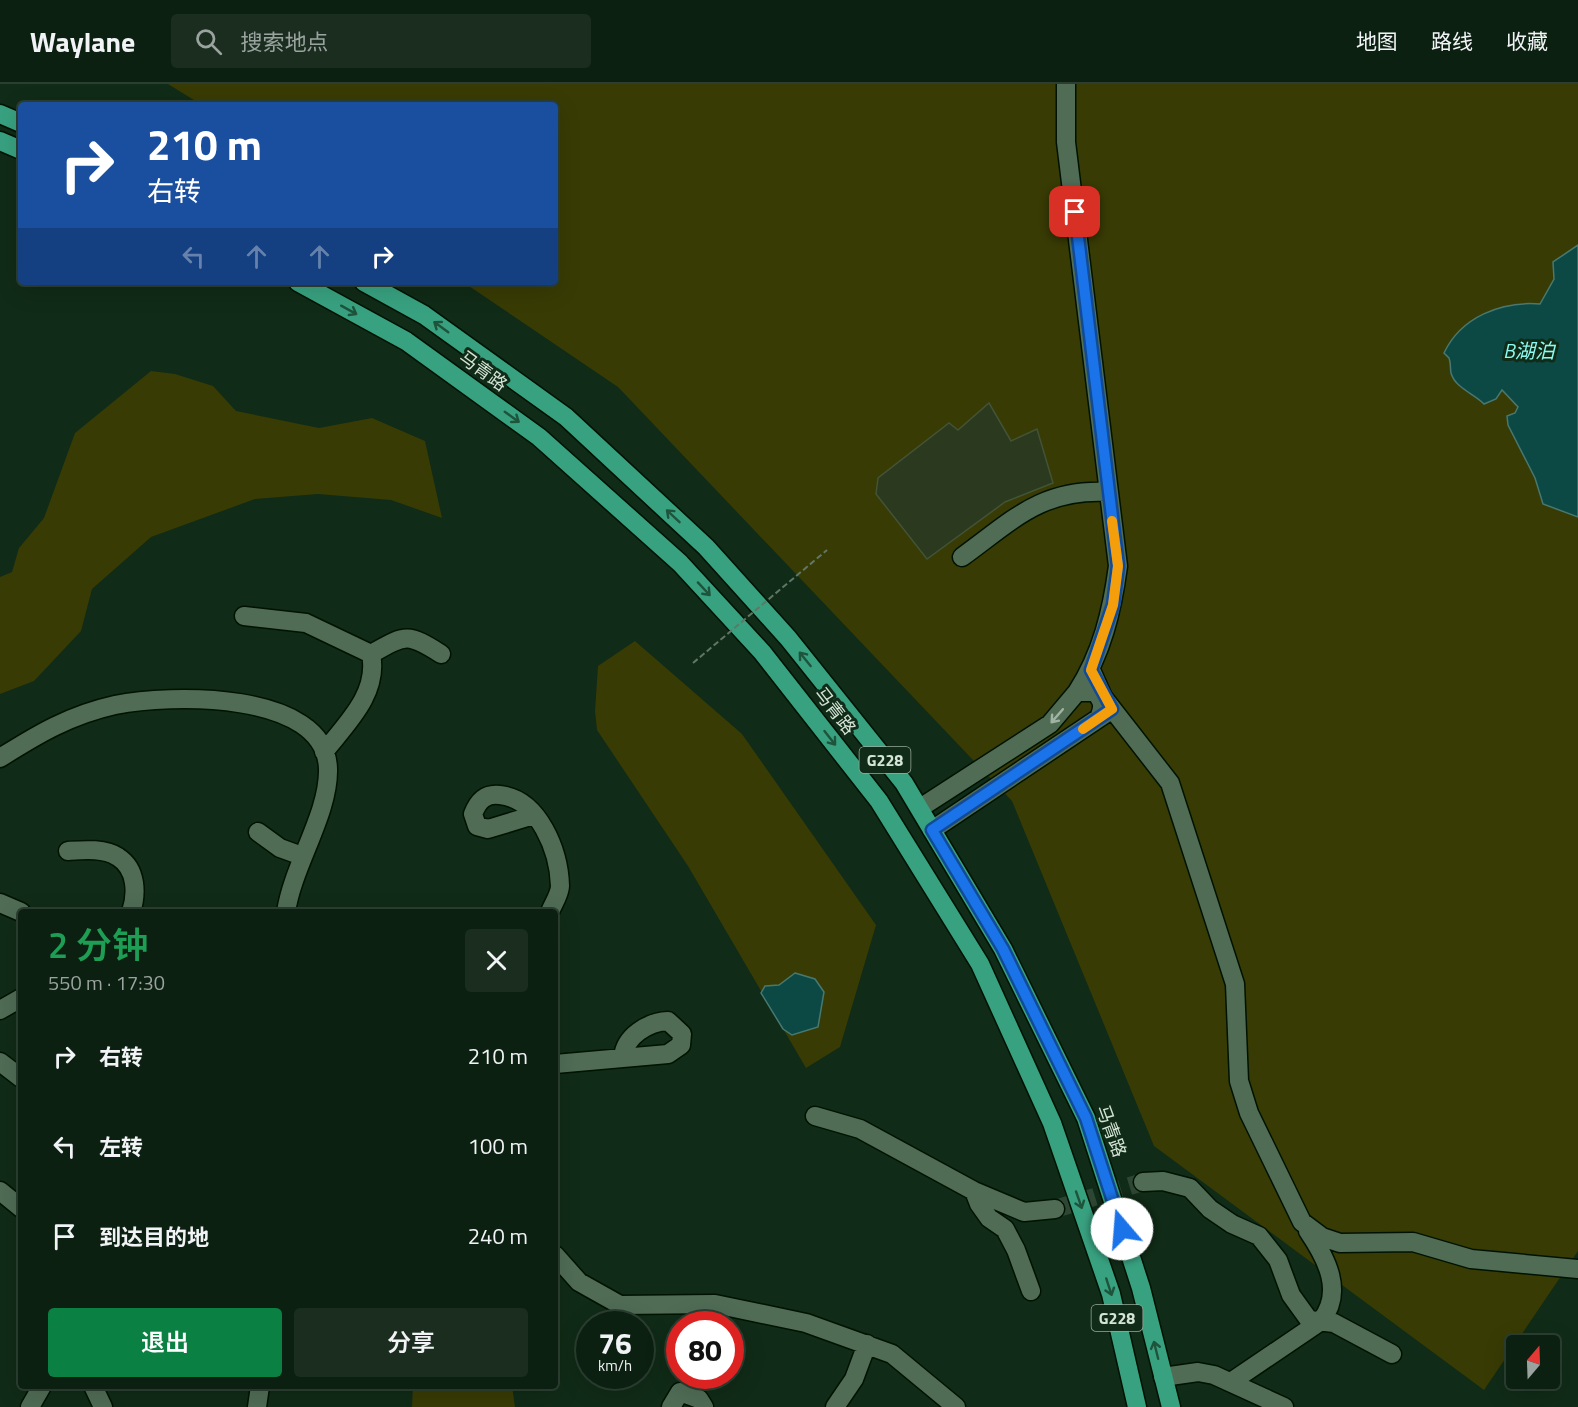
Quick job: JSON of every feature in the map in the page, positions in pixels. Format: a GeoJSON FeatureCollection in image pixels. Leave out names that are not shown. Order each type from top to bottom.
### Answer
{"type":"FeatureCollection","features":[{"type":"Feature","properties":{"kind":"highway"},"geometry":{"type":"LineString","coordinates":[[0,114],[18,122]]}},
{"type":"Feature","properties":{"kind":"highway"},"geometry":{"type":"LineString","coordinates":[[1,143],[18,149]]}},
{"type":"Feature","properties":{"kind":"highway","name":"马青路"},"geometry":{"type":"LineString","coordinates":[[303,285],[406,341],[539,437],[680,563],[762,652],[879,801],[980,964],[1052,1123],[1111,1294],[1137,1407]]}},
{"type":"Feature","properties":{"kind":"highway","name":"马青路"},"geometry":{"type":"LineString","coordinates":[[369,285],[424,315],[566,417],[697,539],[788,638],[904,783],[1003,949],[1086,1118],[1140,1288],[1171,1407]]}},
{"type":"Feature","properties":{"kind":"street"},"geometry":{"type":"LineString","coordinates":[[920,808],[1050,724],[1077,692],[1091,670],[1113,605],[1118,566],[1066,142],[1066,84]]}},
{"type":"Feature","properties":{"kind":"street"},"geometry":{"type":"LineString","coordinates":[[962,557],[1031,506],[1066,493],[1109,492]]}},
{"type":"Feature","properties":{"kind":"street"},"geometry":{"type":"LineString","coordinates":[[244,616],[306,623],[371,654]]}},
{"type":"Feature","properties":{"kind":"street"},"geometry":{"type":"LineString","coordinates":[[371,654],[402,637],[420,640],[441,654]]}},
{"type":"Feature","properties":{"kind":"street"},"geometry":{"type":"LineString","coordinates":[[324,752],[363,702],[374,669],[371,654]]}},
{"type":"Feature","properties":{"kind":"street"},"geometry":{"type":"LineString","coordinates":[[1091,670],[1106,714]]}},
{"type":"Feature","properties":{"kind":"street"},"geometry":{"type":"LineString","coordinates":[[1077,692],[1095,692],[1102,700],[1106,714],[1170,783],[1235,984],[1239,1081],[1249,1113],[1302,1222],[1328,1265],[1333,1288],[1330,1309],[1321,1321],[1231,1382]]}},
{"type":"Feature","properties":{"kind":"street"},"geometry":{"type":"LineString","coordinates":[[0,758],[52,725],[115,705],[168,699],[213,700],[259,706],[300,723],[322,742],[328,768],[324,798],[289,890],[286,909]]}},
{"type":"Feature","properties":{"kind":"street"},"geometry":{"type":"LineString","coordinates":[[932,830],[1106,714]]}},
{"type":"Feature","properties":{"kind":"street"},"geometry":{"type":"LineString","coordinates":[[534,815],[545,830],[556,862],[560,888],[551,909]]}},
{"type":"Feature","properties":{"kind":"street"},"geometry":{"type":"LineString","coordinates":[[258,832],[280,848],[302,856]]}},
{"type":"Feature","properties":{"kind":"street"},"geometry":{"type":"LineString","coordinates":[[68,851],[93,850],[118,857],[131,873],[137,895],[132,909]]}},
{"type":"Feature","properties":{"kind":"street"},"geometry":{"type":"LineString","coordinates":[[0,903],[18,911]]}},
{"type":"Feature","properties":{"kind":"street"},"geometry":{"type":"LineString","coordinates":[[0,1010],[18,1000]]}},
{"type":"Feature","properties":{"kind":"street"},"geometry":{"type":"LineString","coordinates":[[558,1064],[623,1057]]}},
{"type":"Feature","properties":{"kind":"street"},"geometry":{"type":"LineString","coordinates":[[0,1062],[18,1076]]}},
{"type":"Feature","properties":{"kind":"street"},"geometry":{"type":"LineString","coordinates":[[815,1116],[860,1129],[974,1191],[1024,1212],[1055,1209]]}},
{"type":"Feature","properties":{"kind":"street"},"geometry":{"type":"LineString","coordinates":[[1143,1182],[1163,1181],[1190,1188],[1210,1209],[1232,1224],[1259,1236],[1278,1260],[1291,1295],[1309,1320],[1334,1323],[1392,1354]]}},
{"type":"Feature","properties":{"kind":"street"},"geometry":{"type":"LineString","coordinates":[[0,1191],[18,1206]]}},
{"type":"Feature","properties":{"kind":"street"},"geometry":{"type":"LineString","coordinates":[[974,1191],[979,1204],[989,1218],[1005,1229],[1016,1250],[1031,1290]]}},
{"type":"Feature","properties":{"kind":"street"},"geometry":{"type":"LineString","coordinates":[[1302,1222],[1322,1237],[1340,1243],[1413,1242],[1471,1259],[1578,1269]]}},
{"type":"Feature","properties":{"kind":"street"},"geometry":{"type":"LineString","coordinates":[[558,1258],[579,1282],[620,1305],[715,1304],[806,1323],[892,1353],[956,1407]]}},
{"type":"Feature","properties":{"kind":"street"},"geometry":{"type":"LineString","coordinates":[[835,1407],[854,1380],[867,1344]]}},
{"type":"Feature","properties":{"kind":"street"},"geometry":{"type":"LineString","coordinates":[[1163,1377],[1198,1372],[1231,1382],[1284,1407]]}},
{"type":"Feature","properties":{"kind":"street"},"geometry":{"type":"LineString","coordinates":[[30,1407],[40,1389]]}},
{"type":"Feature","properties":{"kind":"street"},"geometry":{"type":"LineString","coordinates":[[95,1389],[104,1407]]}},
{"type":"Feature","properties":{"kind":"street"},"geometry":{"type":"LineString","coordinates":[[257,1407],[260,1389]]}},
{"type":"Feature","properties":{"kind":"street"},"geometry":{"type":"LineString","coordinates":[[671,1407],[680,1392],[699,1399],[704,1407]]}},
{"type":"Feature","properties":{"kind":"path"},"geometry":{"type":"LineString","coordinates":[[693,663],[827,550]]}},
{"type":"Feature","properties":{"kind":"shaded area"},"geometry":{"type":"Polygon","coordinates":[[[168,84],[1578,84],[1578,1251],[1521,1335],[1506,1335],[1506,1357],[1484,1390],[1154,1146],[1012,801],[618,387],[467,285],[558,285],[558,102],[197,102],[168,84]]]}},
{"type":"Feature","properties":{"kind":"shaded area"},"geometry":{"type":"Polygon","coordinates":[[[151,371],[175,374],[213,386],[236,411],[319,428],[372,418],[425,441],[442,518],[391,500],[318,494],[255,499],[151,537],[92,589],[81,631],[34,681],[0,694],[0,577],[12,572],[19,548],[44,518],[75,433],[151,371]]]}},
{"type":"Feature","properties":{"kind":"shaded area"},"geometry":{"type":"Polygon","coordinates":[[[635,641],[742,734],[876,925],[840,1047],[806,1068],[688,866],[597,730],[595,711],[598,666],[635,641]]]}},
{"type":"Feature","properties":{"kind":"shaded area"},"geometry":{"type":"Polygon","coordinates":[[[413,1389],[512,1389],[515,1407],[412,1407],[413,1389]]]}},
{"type":"Feature","properties":{"kind":"water","name":"B湖泊"},"geometry":{"type":"Polygon","coordinates":[[[1578,245],[1578,517],[1543,504],[1535,478],[1508,425],[1507,416],[1515,413],[1518,407],[1502,390],[1496,399],[1484,404],[1453,378],[1449,358],[1444,353],[1451,340],[1461,330],[1484,314],[1511,305],[1540,304],[1554,279],[1553,262],[1578,245]]]}},
{"type":"Feature","properties":{"kind":"water"},"geometry":{"type":"Polygon","coordinates":[[[795,973],[815,979],[824,992],[818,1027],[792,1035],[783,1029],[761,993],[765,986],[779,985],[795,973]]]}},
{"type":"Feature","properties":{"kind":"building"},"geometry":{"type":"Polygon","coordinates":[[[989,403],[1011,441],[1037,429],[1053,483],[1005,502],[927,559],[876,494],[878,478],[949,423],[958,430],[989,403]]]}},
{"type":"Feature","properties":{"kind":"tunnel"},"geometry":{"type":"LineString","coordinates":[[1052,1210],[1143,1182]]}},
{"type":"Feature","properties":{"kind":"slow traffic"},"geometry":{"type":"LineString","coordinates":[[1083,729],[1112,709],[1103,697],[1091,670],[1113,605],[1118,566],[1112,521]]}},
{"type":"Feature","properties":{"kind":"route"},"geometry":{"type":"LineString","coordinates":[[1075,212],[1118,566],[1113,605],[1091,670],[1103,697],[1112,709],[932,830],[1003,949],[1086,1118],[1122,1229]]}}]}
